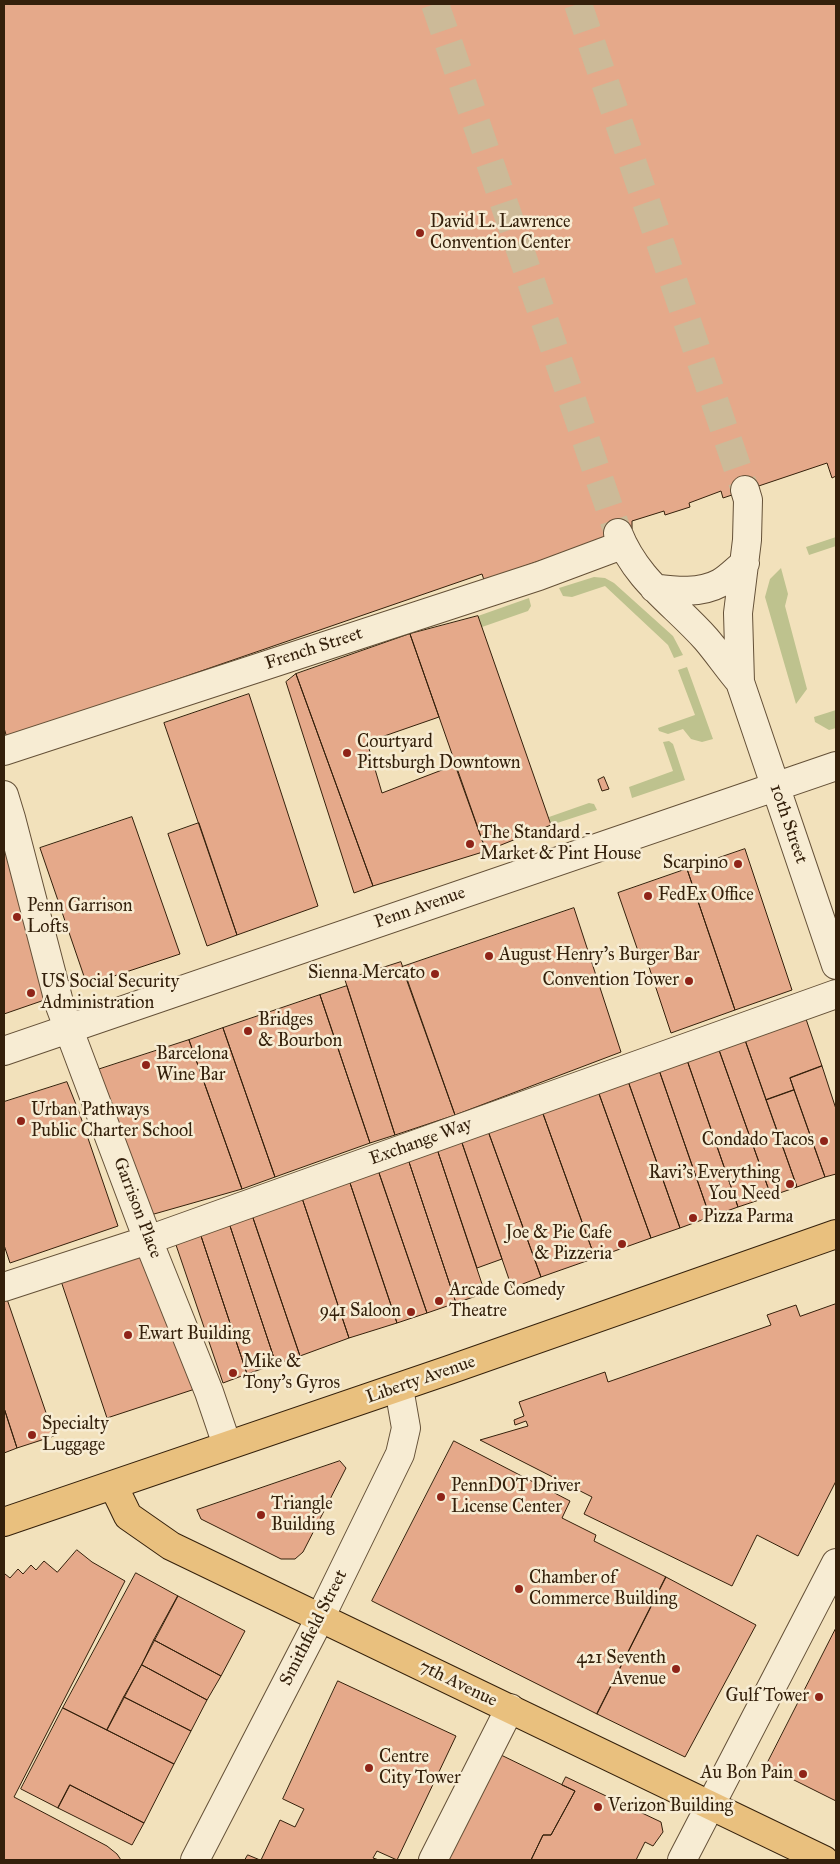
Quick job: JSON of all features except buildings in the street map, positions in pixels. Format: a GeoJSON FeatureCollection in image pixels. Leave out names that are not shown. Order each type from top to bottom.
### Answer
{"type":"FeatureCollection","features":[{"type":"Feature","properties":{"kind":"main road","name":"Liberty Avenue"},"geometry":{"type":"LineString","coordinates":[[4,1522],[399,1388],[836,1234]]}},
{"type":"Feature","properties":{"kind":"main road","name":"7th Avenue"},"geometry":{"type":"LineString","coordinates":[[113,1485],[128,1516],[160,1539],[824,1860]]}},
{"type":"Feature","properties":{"kind":"street","name":"10th Street"},"geometry":{"type":"LineString","coordinates":[[745,490],[748,500],[748,524],[738,613],[740,682],[836,965]]}},
{"type":"Feature","properties":{"kind":"street","name":"10th Street"},"geometry":{"type":"LineString","coordinates":[[620,539],[631,562],[643,577],[706,640],[740,682]]}},
{"type":"Feature","properties":{"kind":"street","name":"French Street"},"geometry":{"type":"LineString","coordinates":[[4,751],[539,576],[620,539]]}},
{"type":"Feature","properties":{"kind":"street"},"geometry":{"type":"LineString","coordinates":[[654,588],[680,591],[709,587],[720,583],[745,563]]}},
{"type":"Feature","properties":{"kind":"street","name":"Penn Avenue"},"geometry":{"type":"LineString","coordinates":[[4,1051],[836,766]]}},
{"type":"Feature","properties":{"kind":"street","name":"Garrison Place"},"geometry":{"type":"LineString","coordinates":[[4,795],[60,1006],[148,1240],[209,1392],[227,1445]]}},
{"type":"Feature","properties":{"kind":"street","name":"Exchange Way"},"geometry":{"type":"LineString","coordinates":[[4,1287],[148,1240],[836,994]]}},
{"type":"Feature","properties":{"kind":"street","name":"Smithfield Street"},"geometry":{"type":"LineString","coordinates":[[195,1860],[320,1618],[400,1454],[406,1428],[399,1388]]}},
{"type":"Feature","properties":{"kind":"street"},"geometry":{"type":"LineString","coordinates":[[682,1860],[836,1563]]}},
{"type":"Feature","properties":{"kind":"street"},"geometry":{"type":"LineString","coordinates":[[433,1860],[510,1708]]}},
{"type":"Feature","properties":{"kind":"green space"},"geometry":{"type":"Polygon","coordinates":[[[836,537],[836,546],[809,555],[806,547],[836,537]]]}},
{"type":"Feature","properties":{"kind":"green space"},"geometry":{"type":"Polygon","coordinates":[[[781,568],[788,594],[785,606],[807,689],[796,704],[765,597],[770,579],[781,568]]]}},
{"type":"Feature","properties":{"kind":"green space"},"geometry":{"type":"Polygon","coordinates":[[[594,577],[605,578],[614,583],[673,636],[683,655],[674,658],[668,645],[605,586],[572,597],[563,596],[559,588],[594,577]]]}},
{"type":"Feature","properties":{"kind":"green space"},"geometry":{"type":"Polygon","coordinates":[[[529,598],[531,606],[528,611],[482,627],[478,616],[529,598]]]}},
{"type":"Feature","properties":{"kind":"green space"},"geometry":{"type":"Polygon","coordinates":[[[687,667],[713,739],[702,742],[691,739],[683,729],[668,734],[659,731],[658,728],[695,715],[678,670],[687,667]]]}},
{"type":"Feature","properties":{"kind":"green space"},"geometry":{"type":"Polygon","coordinates":[[[836,710],[836,728],[829,730],[815,722],[814,717],[836,710]]]}},
{"type":"Feature","properties":{"kind":"green space"},"geometry":{"type":"Polygon","coordinates":[[[669,741],[673,744],[685,780],[632,798],[629,787],[673,771],[663,742],[669,741]]]}},
{"type":"Feature","properties":{"kind":"green space"},"geometry":{"type":"Polygon","coordinates":[[[589,803],[594,804],[597,810],[551,825],[549,817],[589,803]]]}},
{"type":"Feature","properties":{"kind":"tunnel"},"geometry":{"type":"LineString","coordinates":[[435,4],[618,533]]}},
{"type":"Feature","properties":{"kind":"tunnel"},"geometry":{"type":"LineString","coordinates":[[578,4],[745,490]]}},
{"type":"Feature","properties":{"kind":"place","name":"David L. Lawrence Convention Center"},"geometry":{"type":"Point","coordinates":[420,233]}},
{"type":"Feature","properties":{"kind":"place","name":"Courtyard Pittsburgh Downtown"},"geometry":{"type":"Point","coordinates":[347,753]}},
{"type":"Feature","properties":{"kind":"place","name":"The Standard - Market & Pint House"},"geometry":{"type":"Point","coordinates":[470,844]}},
{"type":"Feature","properties":{"kind":"place","name":"Scarpino"},"geometry":{"type":"Point","coordinates":[738,864]}},
{"type":"Feature","properties":{"kind":"place","name":"FedEx Office"},"geometry":{"type":"Point","coordinates":[648,896]}},
{"type":"Feature","properties":{"kind":"place","name":"Penn Garrison Lofts"},"geometry":{"type":"Point","coordinates":[17,917]}},
{"type":"Feature","properties":{"kind":"place","name":"August Henry's Burger Bar"},"geometry":{"type":"Point","coordinates":[489,956]}},
{"type":"Feature","properties":{"kind":"place","name":"Sienna Mercato"},"geometry":{"type":"Point","coordinates":[435,974]}},
{"type":"Feature","properties":{"kind":"place","name":"Convention Tower"},"geometry":{"type":"Point","coordinates":[689,981]}},
{"type":"Feature","properties":{"kind":"place","name":"US Social Security Administration"},"geometry":{"type":"Point","coordinates":[31,993]}},
{"type":"Feature","properties":{"kind":"place","name":"Bridges & Bourbon"},"geometry":{"type":"Point","coordinates":[248,1031]}},
{"type":"Feature","properties":{"kind":"place","name":"Barcelona Wine Bar"},"geometry":{"type":"Point","coordinates":[146,1065]}},
{"type":"Feature","properties":{"kind":"place","name":"Urban Pathways Public Charter School"},"geometry":{"type":"Point","coordinates":[21,1121]}},
{"type":"Feature","properties":{"kind":"place","name":"Condado Tacos"},"geometry":{"type":"Point","coordinates":[824,1141]}},
{"type":"Feature","properties":{"kind":"place","name":"Ravi's Everything You Need"},"geometry":{"type":"Point","coordinates":[790,1184]}},
{"type":"Feature","properties":{"kind":"place","name":"Pizza Parma"},"geometry":{"type":"Point","coordinates":[693,1218]}},
{"type":"Feature","properties":{"kind":"place","name":"Joe & Pie Cafe & Pizzeria"},"geometry":{"type":"Point","coordinates":[622,1244]}},
{"type":"Feature","properties":{"kind":"place","name":"Arcade Comedy Theatre"},"geometry":{"type":"Point","coordinates":[439,1301]}},
{"type":"Feature","properties":{"kind":"place","name":"941 Saloon"},"geometry":{"type":"Point","coordinates":[411,1312]}},
{"type":"Feature","properties":{"kind":"place","name":"Ewart Building"},"geometry":{"type":"Point","coordinates":[128,1335]}},
{"type":"Feature","properties":{"kind":"place","name":"Mike & Tony's Gyros"},"geometry":{"type":"Point","coordinates":[233,1373]}},
{"type":"Feature","properties":{"kind":"place","name":"Specialty Luggage"},"geometry":{"type":"Point","coordinates":[32,1435]}},
{"type":"Feature","properties":{"kind":"place","name":"PennDOT Driver License Center"},"geometry":{"type":"Point","coordinates":[441,1497]}},
{"type":"Feature","properties":{"kind":"place","name":"Triangle Building"},"geometry":{"type":"Point","coordinates":[261,1515]}},
{"type":"Feature","properties":{"kind":"place","name":"Chamber of Commerce Building"},"geometry":{"type":"Point","coordinates":[519,1589]}},
{"type":"Feature","properties":{"kind":"place","name":"421 Seventh Avenue"},"geometry":{"type":"Point","coordinates":[676,1669]}},
{"type":"Feature","properties":{"kind":"place","name":"Gulf Tower"},"geometry":{"type":"Point","coordinates":[819,1697]}},
{"type":"Feature","properties":{"kind":"place","name":"Centre City Tower"},"geometry":{"type":"Point","coordinates":[369,1768]}},
{"type":"Feature","properties":{"kind":"place","name":"Au Bon Pain"},"geometry":{"type":"Point","coordinates":[803,1774]}},
{"type":"Feature","properties":{"kind":"place","name":"Verizon Building"},"geometry":{"type":"Point","coordinates":[598,1807]}}]}
